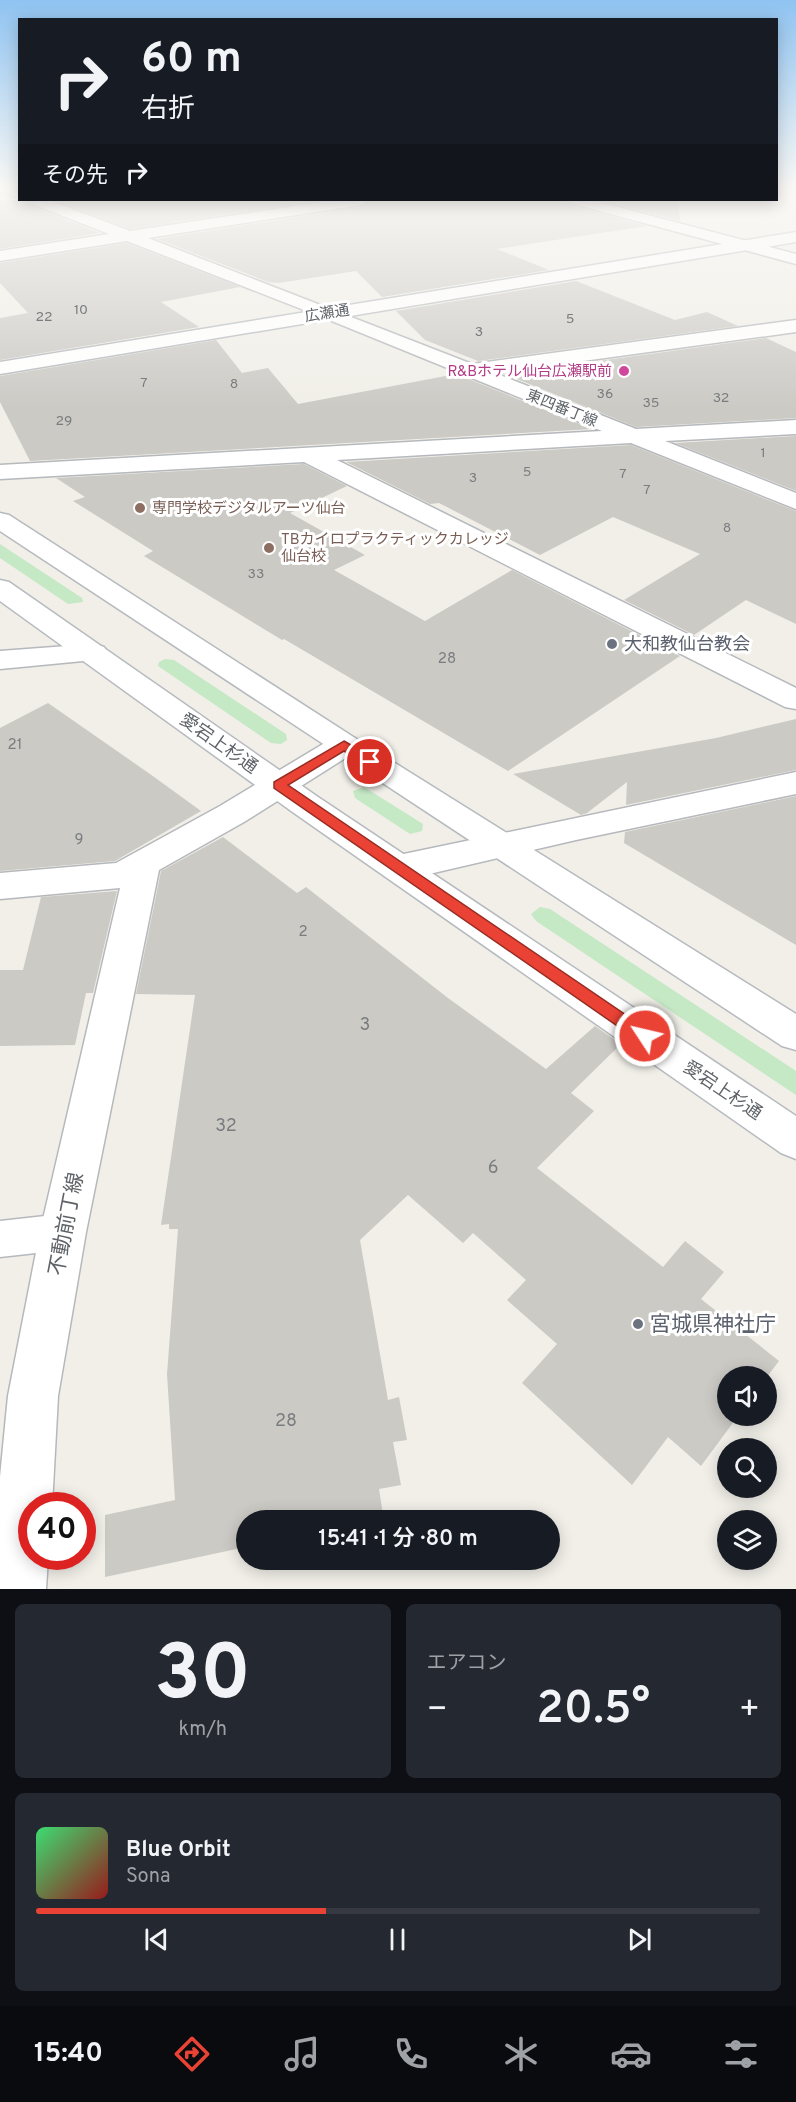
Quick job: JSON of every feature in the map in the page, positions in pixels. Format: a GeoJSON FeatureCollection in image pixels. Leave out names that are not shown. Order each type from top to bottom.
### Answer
{"type":"FeatureCollection","features":[{"type":"Feature","properties":{"kind":"street"},"geometry":{"type":"LineString","coordinates":[[190,260],[296,300]]}},
{"type":"Feature","properties":{"kind":"street","name":"広瀬通"},"geometry":{"type":"LineString","coordinates":[[0,368],[330,304],[639,260]]}},
{"type":"Feature","properties":{"kind":"street","name":"広瀬通"},"geometry":{"type":"LineString","coordinates":[[265,306],[296,300]]}},
{"type":"Feature","properties":{"kind":"street","name":"東四番丁線"},"geometry":{"type":"LineString","coordinates":[[296,300],[330,304],[470,370],[796,502]]}},
{"type":"Feature","properties":{"kind":"street"},"geometry":{"type":"LineString","coordinates":[[470,370],[796,326]]}},
{"type":"Feature","properties":{"kind":"street"},"geometry":{"type":"LineString","coordinates":[[0,472],[796,427]]}},
{"type":"Feature","properties":{"kind":"street"},"geometry":{"type":"LineString","coordinates":[[308,454],[796,700]]}},
{"type":"Feature","properties":{"kind":"street"},"geometry":{"type":"LineString","coordinates":[[0,520],[344,745],[796,1034]]}},
{"type":"Feature","properties":{"kind":"street","name":"愛宕上杉通"},"geometry":{"type":"LineString","coordinates":[[0,588],[279,785],[796,1140]]}},
{"type":"Feature","properties":{"kind":"street"},"geometry":{"type":"LineString","coordinates":[[0,660],[94,653]]}},
{"type":"Feature","properties":{"kind":"street"},"geometry":{"type":"LineString","coordinates":[[0,886],[123,874],[344,745]]}},
{"type":"Feature","properties":{"kind":"street"},"geometry":{"type":"LineString","coordinates":[[399,868],[796,783]]}},
{"type":"Feature","properties":{"kind":"street","name":"不動前丁線"},"geometry":{"type":"LineString","coordinates":[[18,1589],[33,1396],[63,1232],[143,864]]}},
{"type":"Feature","properties":{"kind":"lane"},"geometry":{"type":"LineString","coordinates":[[0,1239],[63,1232]]}},
{"type":"Feature","properties":{"kind":"green space"},"geometry":{"type":"Polygon","coordinates":[[[0,544],[82,598],[83,602],[68,604],[0,558],[0,544]]]}},
{"type":"Feature","properties":{"kind":"green space"},"geometry":{"type":"Polygon","coordinates":[[[165,659],[174,660],[286,734],[287,740],[281,744],[271,743],[158,666],[159,662],[165,659]]]}},
{"type":"Feature","properties":{"kind":"green space"},"geometry":{"type":"Polygon","coordinates":[[[364,787],[423,824],[422,831],[410,834],[355,798],[353,791],[364,787]]]}},
{"type":"Feature","properties":{"kind":"green space"},"geometry":{"type":"Polygon","coordinates":[[[540,907],[550,909],[796,1071],[796,1095],[536,921],[531,914],[540,907]]]}},
{"type":"Feature","properties":{"kind":"building"},"geometry":{"type":"Polygon","coordinates":[[[18,260],[171,260],[240,287],[161,302],[199,327],[0,360],[0,318],[28,313],[0,283],[0,263],[18,260]]]}},
{"type":"Feature","properties":{"kind":"building"},"geometry":{"type":"Polygon","coordinates":[[[212,260],[525,260],[549,270],[382,297],[356,271],[279,283],[268,282],[212,260]]]}},
{"type":"Feature","properties":{"kind":"building"},"geometry":{"type":"Polygon","coordinates":[[[576,281],[675,320],[707,312],[738,326],[478,361],[425,340],[396,311],[576,281]]]}},
{"type":"Feature","properties":{"kind":"building"},"geometry":{"type":"Polygon","coordinates":[[[766,338],[796,352],[796,418],[636,427],[504,374],[766,338]]]}},
{"type":"Feature","properties":{"kind":"building"},"geometry":{"type":"Polygon","coordinates":[[[216,340],[242,373],[268,368],[298,404],[456,374],[592,429],[30,461],[0,402],[0,376],[216,340]]]}},
{"type":"Feature","properties":{"kind":"building"},"geometry":{"type":"Polygon","coordinates":[[[796,436],[796,491],[675,443],[796,436]]]}},
{"type":"Feature","properties":{"kind":"building"},"geometry":{"type":"Polygon","coordinates":[[[631,445],[796,511],[796,624],[746,600],[694,635],[624,600],[700,554],[613,517],[540,555],[439,503],[430,504],[346,462],[631,445]]]}},
{"type":"Feature","properties":{"kind":"building"},"geometry":{"type":"Polygon","coordinates":[[[304,464],[347,486],[290,513],[365,555],[334,570],[425,621],[512,570],[680,656],[508,771],[284,639],[282,640],[144,556],[153,551],[73,501],[85,497],[56,478],[304,464]]]}},
{"type":"Feature","properties":{"kind":"building"},"geometry":{"type":"Polygon","coordinates":[[[48,703],[201,811],[115,861],[0,871],[0,728],[48,703]]]}},
{"type":"Feature","properties":{"kind":"building"},"geometry":{"type":"Polygon","coordinates":[[[796,719],[796,770],[626,805],[627,782],[587,813],[581,815],[513,774],[716,738],[796,719]]]}},
{"type":"Feature","properties":{"kind":"building"},"geometry":{"type":"Polygon","coordinates":[[[796,796],[796,945],[624,843],[625,832],[796,796]]]}},
{"type":"Feature","properties":{"kind":"building"},"geometry":{"type":"Polygon","coordinates":[[[223,837],[297,893],[306,887],[448,998],[546,1069],[595,1026],[621,1044],[571,1093],[594,1111],[537,1168],[663,1267],[685,1241],[724,1272],[701,1299],[779,1361],[775,1366],[717,1366],[717,1426],[731,1426],[722,1438],[717,1438],[717,1444],[701,1466],[668,1437],[632,1485],[522,1383],[557,1344],[507,1300],[526,1280],[473,1233],[463,1243],[408,1195],[360,1240],[388,1400],[399,1397],[407,1440],[393,1442],[401,1485],[379,1489],[382,1510],[236,1510],[236,1549],[105,1577],[105,1515],[175,1500],[167,1374],[178,1229],[169,1229],[169,1224],[161,1225],[195,995],[136,994],[161,871],[223,837]]]}},
{"type":"Feature","properties":{"kind":"building"},"geometry":{"type":"Polygon","coordinates":[[[117,891],[93,993],[86,993],[75,1045],[0,1046],[0,970],[23,970],[41,897],[117,891]]]}},
{"type":"Feature","properties":{"kind":"place","name":"R&Bホテル仙台広瀬駅前"},"geometry":{"type":"Point","coordinates":[624,371]}},
{"type":"Feature","properties":{"kind":"place","name":"専門学校デジタルアーツ仙台"},"geometry":{"type":"Point","coordinates":[140,508]}},
{"type":"Feature","properties":{"kind":"place","name":"TBカイロプラクティックカレッジ 仙台校"},"geometry":{"type":"Point","coordinates":[269,548]}},
{"type":"Feature","properties":{"kind":"place","name":"大和教仙台教会"},"geometry":{"type":"Point","coordinates":[612,644]}},
{"type":"Feature","properties":{"kind":"place","name":"宮城県神社庁"},"geometry":{"type":"Point","coordinates":[638,1324]}},
{"type":"Feature","properties":{"kind":"route"},"geometry":{"type":"LineString","coordinates":[[370,762],[344,745],[279,785],[645,1036]]}}]}
